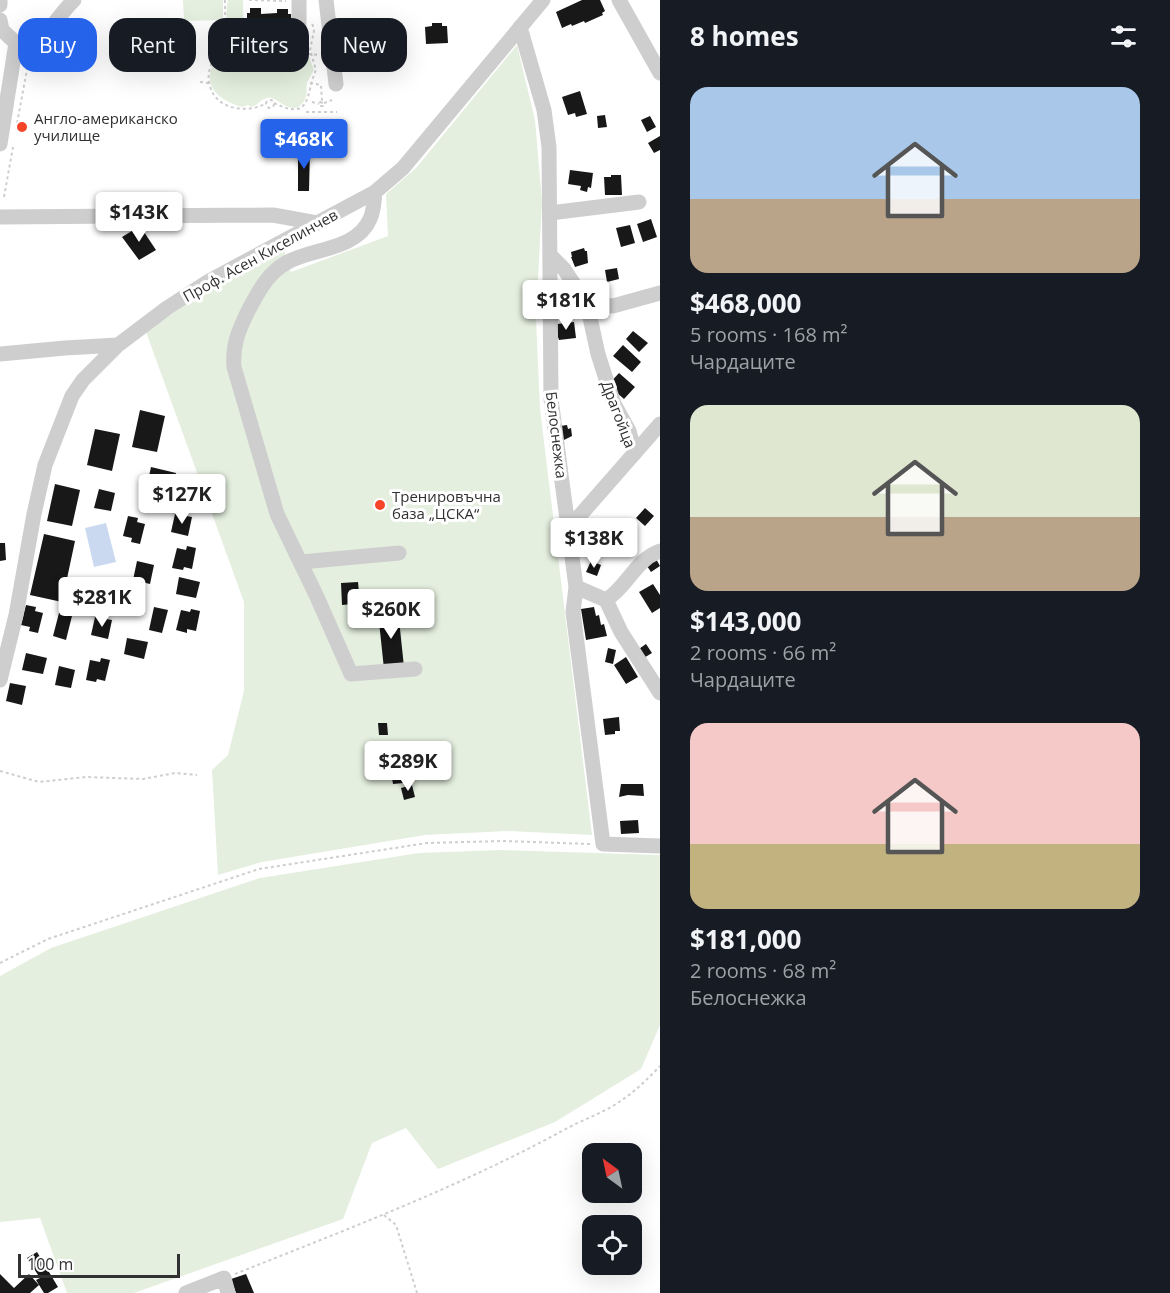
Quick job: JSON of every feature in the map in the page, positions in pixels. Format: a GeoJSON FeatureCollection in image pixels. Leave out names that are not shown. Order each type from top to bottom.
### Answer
{"type":"FeatureCollection","features":[{"type":"Feature","properties":{"kind":"street"},"geometry":{"type":"LineString","coordinates":[[0,0],[0,5]]}},
{"type":"Feature","properties":{"kind":"street"},"geometry":{"type":"LineString","coordinates":[[16,42],[34,39],[47,33],[74,0]]}},
{"type":"Feature","properties":{"kind":"street"},"geometry":{"type":"LineString","coordinates":[[326,0],[336,84]]}},
{"type":"Feature","properties":{"kind":"street","name":"Проф. Асен Киселинчев"},"geometry":{"type":"LineString","coordinates":[[0,680],[16,615],[45,465],[72,396],[83,380],[118,345],[167,308],[209,281],[375,192],[403,168],[543,0]]}},
{"type":"Feature","properties":{"kind":"street"},"geometry":{"type":"LineString","coordinates":[[619,0],[660,73]]}},
{"type":"Feature","properties":{"kind":"street"},"geometry":{"type":"LineString","coordinates":[[299,1],[304,18]]}},
{"type":"Feature","properties":{"kind":"street"},"geometry":{"type":"LineString","coordinates":[[0,20],[2,30],[16,42]]}},
{"type":"Feature","properties":{"kind":"street","name":"Белоснежка"},"geometry":{"type":"LineString","coordinates":[[520,27],[544,110],[549,147],[551,399],[576,587],[573,612],[603,844]]}},
{"type":"Feature","properties":{"kind":"street"},"geometry":{"type":"LineString","coordinates":[[1,138],[16,42]]}},
{"type":"Feature","properties":{"kind":"street"},"geometry":{"type":"LineString","coordinates":[[375,192],[370,220],[360,232],[343,243],[288,262],[268,277],[244,319],[237,334],[233,352],[237,384],[271,497],[284,531],[301,562],[351,674],[416,669]]}},
{"type":"Feature","properties":{"kind":"street"},"geometry":{"type":"LineString","coordinates":[[550,213],[639,202]]}},
{"type":"Feature","properties":{"kind":"street"},"geometry":{"type":"LineString","coordinates":[[0,218],[273,215],[317,223]]}},
{"type":"Feature","properties":{"kind":"street"},"geometry":{"type":"LineString","coordinates":[[550,256],[564,269],[587,304],[613,306],[660,293]]}},
{"type":"Feature","properties":{"kind":"street","name":"Драгойца"},"geometry":{"type":"LineString","coordinates":[[587,304],[598,354],[614,404],[629,431],[635,453]]}},
{"type":"Feature","properties":{"kind":"street"},"geometry":{"type":"LineString","coordinates":[[0,354],[118,345]]}},
{"type":"Feature","properties":{"kind":"street"},"geometry":{"type":"LineString","coordinates":[[569,528],[660,424]]}},
{"type":"Feature","properties":{"kind":"street"},"geometry":{"type":"LineString","coordinates":[[606,600],[621,589],[644,558],[660,551]]}},
{"type":"Feature","properties":{"kind":"street"},"geometry":{"type":"LineString","coordinates":[[301,562],[399,553]]}},
{"type":"Feature","properties":{"kind":"street"},"geometry":{"type":"LineString","coordinates":[[576,587],[606,600],[621,632],[660,693]]}},
{"type":"Feature","properties":{"kind":"street"},"geometry":{"type":"LineString","coordinates":[[603,844],[660,846]]}},
{"type":"Feature","properties":{"kind":"street"},"geometry":{"type":"LineString","coordinates":[[186,1293],[226,1286]]}},
{"type":"Feature","properties":{"kind":"path"},"geometry":{"type":"LineString","coordinates":[[225,0],[223,41],[210,67],[209,83],[217,98],[227,106],[244,110],[255,109],[266,105],[269,100],[293,110],[302,107],[309,99],[310,83],[316,70],[310,50],[314,32],[309,26]]}},
{"type":"Feature","properties":{"kind":"path"},"geometry":{"type":"LineString","coordinates":[[249,0],[299,1]]}},
{"type":"Feature","properties":{"kind":"path"},"geometry":{"type":"LineString","coordinates":[[200,82],[209,83]]}},
{"type":"Feature","properties":{"kind":"path"},"geometry":{"type":"LineString","coordinates":[[310,83],[321,85],[321,104],[316,112]]}},
{"type":"Feature","properties":{"kind":"path"},"geometry":{"type":"LineString","coordinates":[[312,102],[321,104],[333,100]]}},
{"type":"Feature","properties":{"kind":"path"},"geometry":{"type":"LineString","coordinates":[[266,105],[270,108],[274,104]]}},
{"type":"Feature","properties":{"kind":"path"},"geometry":{"type":"LineString","coordinates":[[321,104],[328,112]]}},
{"type":"Feature","properties":{"kind":"path"},"geometry":{"type":"LineString","coordinates":[[306,112],[337,112]]}},
{"type":"Feature","properties":{"kind":"path"},"geometry":{"type":"LineString","coordinates":[[0,771],[39,782],[86,777],[143,779],[176,773],[197,775]]}},
{"type":"Feature","properties":{"kind":"path"},"geometry":{"type":"LineString","coordinates":[[0,963],[57,935],[259,869],[427,843],[503,840],[603,844]]}},
{"type":"Feature","properties":{"kind":"path"},"geometry":{"type":"LineString","coordinates":[[226,1286],[513,1158],[611,1107],[640,1086],[660,1066]]}},
{"type":"Feature","properties":{"kind":"path"},"geometry":{"type":"LineString","coordinates":[[383,1215],[396,1225],[417,1293]]}},
{"type":"Feature","properties":{"kind":"green space"},"geometry":{"type":"Polygon","coordinates":[[[183,0],[223,0],[223,18],[196,21],[196,18],[184,18],[183,0]]]}},
{"type":"Feature","properties":{"kind":"green space"},"geometry":{"type":"Polygon","coordinates":[[[228,0],[243,0],[243,18],[227,18],[228,0]]]}},
{"type":"Feature","properties":{"kind":"green space","name":"Тренировъчна база „ЦСКА“"},"geometry":{"type":"Polygon","coordinates":[[[517,45],[535,120],[542,202],[536,319],[540,409],[592,835],[508,831],[425,835],[262,862],[218,875],[212,770],[228,755],[244,691],[244,602],[146,332],[213,288],[284,249],[291,272],[388,236],[386,194],[416,168],[517,45]]]}},
{"type":"Feature","properties":{"kind":"green space"},"geometry":{"type":"Polygon","coordinates":[[[309,57],[314,70],[307,83],[305,99],[294,108],[271,98],[251,107],[248,105],[242,107],[221,97],[212,87],[210,72],[309,72],[309,57]]]}},
{"type":"Feature","properties":{"kind":"green space"},"geometry":{"type":"Polygon","coordinates":[[[501,850],[660,855],[660,1025],[641,1069],[555,1122],[438,1169],[406,1128],[372,1143],[343,1219],[134,1293],[67,1293],[40,1218],[0,1222],[0,976],[51,948],[260,878],[419,853],[501,850]]]}},
{"type":"Feature","properties":{"kind":"water"},"geometry":{"type":"Polygon","coordinates":[[[106,523],[116,562],[94,567],[85,528],[106,523]]]}},
{"type":"Feature","properties":{"kind":"building"},"geometry":{"type":"Polygon","coordinates":[[[582,0],[600,0],[605,11],[603,15],[585,23],[584,21],[562,28],[556,12],[582,0]]]}},
{"type":"Feature","properties":{"kind":"building"},"geometry":{"type":"Polygon","coordinates":[[[250,8],[261,8],[261,14],[277,13],[277,9],[288,9],[291,18],[247,18],[247,13],[250,13],[250,8]]]}},
{"type":"Feature","properties":{"kind":"building"},"geometry":{"type":"Polygon","coordinates":[[[432,23],[442,23],[442,26],[447,26],[448,43],[426,44],[425,27],[432,26],[432,23]]]}},
{"type":"Feature","properties":{"kind":"building"},"geometry":{"type":"Polygon","coordinates":[[[580,91],[587,114],[576,117],[575,113],[568,115],[562,97],[580,91]]]}},
{"type":"Feature","properties":{"kind":"building"},"geometry":{"type":"Polygon","coordinates":[[[605,115],[607,127],[598,128],[597,116],[605,115]]]}},
{"type":"Feature","properties":{"kind":"building"},"geometry":{"type":"Polygon","coordinates":[[[650,116],[656,127],[647,132],[641,120],[650,116]]]}},
{"type":"Feature","properties":{"kind":"building"},"geometry":{"type":"Polygon","coordinates":[[[660,136],[660,150],[654,153],[648,143],[660,136]]]}},
{"type":"Feature","properties":{"kind":"building"},"geometry":{"type":"Polygon","coordinates":[[[298,149],[310,149],[309,191],[298,191],[298,149]]]}},
{"type":"Feature","properties":{"kind":"building"},"geometry":{"type":"Polygon","coordinates":[[[570,170],[593,173],[591,188],[588,187],[587,192],[580,190],[581,186],[568,184],[570,170]]]}},
{"type":"Feature","properties":{"kind":"building"},"geometry":{"type":"Polygon","coordinates":[[[611,175],[621,175],[622,195],[605,195],[604,177],[611,177],[611,175]]]}},
{"type":"Feature","properties":{"kind":"building"},"geometry":{"type":"Polygon","coordinates":[[[651,219],[657,237],[643,242],[637,224],[651,219]]]}},
{"type":"Feature","properties":{"kind":"building"},"geometry":{"type":"Polygon","coordinates":[[[630,225],[635,243],[621,247],[616,228],[630,225]]]}},
{"type":"Feature","properties":{"kind":"building"},"geometry":{"type":"Polygon","coordinates":[[[140,226],[156,250],[139,260],[122,237],[140,226]]]}},
{"type":"Feature","properties":{"kind":"building"},"geometry":{"type":"Polygon","coordinates":[[[584,248],[587,251],[588,263],[575,267],[571,252],[584,248]]]}},
{"type":"Feature","properties":{"kind":"building"},"geometry":{"type":"Polygon","coordinates":[[[617,268],[619,279],[607,282],[605,270],[617,268]]]}},
{"type":"Feature","properties":{"kind":"building"},"geometry":{"type":"Polygon","coordinates":[[[574,322],[576,338],[559,340],[558,337],[555,338],[557,324],[574,322]]]}},
{"type":"Feature","properties":{"kind":"building"},"geometry":{"type":"Polygon","coordinates":[[[633,331],[648,343],[639,352],[626,339],[633,331]]]}},
{"type":"Feature","properties":{"kind":"building"},"geometry":{"type":"Polygon","coordinates":[[[623,345],[641,362],[632,372],[613,356],[623,345]]]}},
{"type":"Feature","properties":{"kind":"building"},"geometry":{"type":"Polygon","coordinates":[[[619,373],[635,387],[624,399],[608,385],[619,373]]]}},
{"type":"Feature","properties":{"kind":"building"},"geometry":{"type":"Polygon","coordinates":[[[140,410],[165,416],[157,452],[132,447],[140,410]]]}},
{"type":"Feature","properties":{"kind":"building"},"geometry":{"type":"Polygon","coordinates":[[[567,425],[568,429],[571,428],[572,436],[562,441],[560,426],[567,425]]]}},
{"type":"Feature","properties":{"kind":"building"},"geometry":{"type":"Polygon","coordinates":[[[95,429],[120,434],[112,471],[87,465],[95,429]]]}},
{"type":"Feature","properties":{"kind":"building"},"geometry":{"type":"Polygon","coordinates":[[[151,467],[176,473],[168,509],[143,504],[151,467]]]}},
{"type":"Feature","properties":{"kind":"building"},"geometry":{"type":"Polygon","coordinates":[[[55,484],[80,490],[72,526],[47,521],[55,484]]]}},
{"type":"Feature","properties":{"kind":"building"},"geometry":{"type":"Polygon","coordinates":[[[99,489],[115,493],[111,511],[94,508],[99,489]]]}},
{"type":"Feature","properties":{"kind":"building"},"geometry":{"type":"Polygon","coordinates":[[[645,508],[654,516],[645,526],[636,518],[645,508]]]}},
{"type":"Feature","properties":{"kind":"building"},"geometry":{"type":"Polygon","coordinates":[[[175,514],[192,517],[188,536],[171,532],[175,514]]]}},
{"type":"Feature","properties":{"kind":"building"},"geometry":{"type":"Polygon","coordinates":[[[128,516],[138,518],[137,522],[145,524],[140,544],[131,542],[132,538],[123,536],[128,516]]]}},
{"type":"Feature","properties":{"kind":"building"},"geometry":{"type":"Polygon","coordinates":[[[594,527],[610,535],[605,546],[589,539],[594,527]]]}},
{"type":"Feature","properties":{"kind":"building"},"geometry":{"type":"Polygon","coordinates":[[[44,534],[75,541],[62,602],[30,595],[44,534]]]}},
{"type":"Feature","properties":{"kind":"building"},"geometry":{"type":"Polygon","coordinates":[[[0,543],[5,543],[6,560],[0,561],[0,543]]]}},
{"type":"Feature","properties":{"kind":"building"},"geometry":{"type":"Polygon","coordinates":[[[187,546],[196,548],[192,569],[172,568],[177,548],[186,550],[187,546]]]}},
{"type":"Feature","properties":{"kind":"building"},"geometry":{"type":"Polygon","coordinates":[[[655,557],[660,566],[651,572],[645,563],[655,557]]]}},
{"type":"Feature","properties":{"kind":"building"},"geometry":{"type":"Polygon","coordinates":[[[137,561],[154,565],[150,584],[133,580],[137,561]]]}},
{"type":"Feature","properties":{"kind":"building"},"geometry":{"type":"Polygon","coordinates":[[[591,561],[601,565],[597,576],[586,572],[591,561]]]}},
{"type":"Feature","properties":{"kind":"building"},"geometry":{"type":"Polygon","coordinates":[[[179,577],[200,582],[196,598],[176,594],[179,577]]]}},
{"type":"Feature","properties":{"kind":"building"},"geometry":{"type":"Polygon","coordinates":[[[358,582],[359,593],[365,592],[367,614],[354,615],[353,604],[342,605],[341,583],[358,582]]]}},
{"type":"Feature","properties":{"kind":"building"},"geometry":{"type":"Polygon","coordinates":[[[653,584],[660,595],[660,608],[652,613],[639,592],[653,584]]]}},
{"type":"Feature","properties":{"kind":"building"},"geometry":{"type":"Polygon","coordinates":[[[79,585],[100,590],[96,606],[76,602],[79,585]]]}},
{"type":"Feature","properties":{"kind":"building"},"geometry":{"type":"Polygon","coordinates":[[[117,587],[127,589],[126,593],[134,595],[130,615],[120,613],[121,609],[112,607],[117,587]]]}},
{"type":"Feature","properties":{"kind":"building"},"geometry":{"type":"Polygon","coordinates":[[[26,605],[36,607],[35,611],[43,613],[38,633],[29,631],[30,627],[21,625],[26,605]]]}},
{"type":"Feature","properties":{"kind":"building"},"geometry":{"type":"Polygon","coordinates":[[[154,607],[168,610],[162,633],[149,630],[154,607]]]}},
{"type":"Feature","properties":{"kind":"building"},"geometry":{"type":"Polygon","coordinates":[[[594,607],[601,625],[604,624],[607,636],[586,640],[581,609],[594,607]]]}},
{"type":"Feature","properties":{"kind":"building"},"geometry":{"type":"Polygon","coordinates":[[[191,609],[200,611],[196,631],[187,629],[187,633],[176,630],[181,610],[190,612],[191,609]]]}},
{"type":"Feature","properties":{"kind":"building"},"geometry":{"type":"Polygon","coordinates":[[[398,610],[404,667],[384,669],[378,612],[398,610]]]}},
{"type":"Feature","properties":{"kind":"building"},"geometry":{"type":"Polygon","coordinates":[[[59,613],[72,616],[66,640],[53,636],[59,613]]]}},
{"type":"Feature","properties":{"kind":"building"},"geometry":{"type":"Polygon","coordinates":[[[95,617],[112,620],[108,639],[91,635],[95,617]]]}},
{"type":"Feature","properties":{"kind":"building"},"geometry":{"type":"Polygon","coordinates":[[[127,638],[148,642],[144,659],[124,654],[127,638]]]}},
{"type":"Feature","properties":{"kind":"building"},"geometry":{"type":"Polygon","coordinates":[[[646,644],[652,653],[642,659],[636,651],[646,644]]]}},
{"type":"Feature","properties":{"kind":"building"},"geometry":{"type":"Polygon","coordinates":[[[608,648],[616,650],[613,664],[605,662],[608,648]]]}},
{"type":"Feature","properties":{"kind":"building"},"geometry":{"type":"Polygon","coordinates":[[[26,653],[47,658],[43,674],[22,670],[26,653]]]}},
{"type":"Feature","properties":{"kind":"building"},"geometry":{"type":"Polygon","coordinates":[[[626,657],[638,677],[626,684],[614,665],[626,657]]]}},
{"type":"Feature","properties":{"kind":"building"},"geometry":{"type":"Polygon","coordinates":[[[101,658],[110,660],[105,681],[86,680],[90,660],[100,662],[101,658]]]}},
{"type":"Feature","properties":{"kind":"building"},"geometry":{"type":"Polygon","coordinates":[[[59,666],[75,670],[71,688],[55,685],[59,666]]]}},
{"type":"Feature","properties":{"kind":"building"},"geometry":{"type":"Polygon","coordinates":[[[10,683],[26,686],[22,705],[6,701],[10,683]]]}},
{"type":"Feature","properties":{"kind":"building"},"geometry":{"type":"Polygon","coordinates":[[[619,717],[620,731],[605,735],[603,719],[619,717]]]}},
{"type":"Feature","properties":{"kind":"building"},"geometry":{"type":"Polygon","coordinates":[[[378,723],[387,723],[388,735],[379,735],[378,723]]]}},
{"type":"Feature","properties":{"kind":"building"},"geometry":{"type":"Polygon","coordinates":[[[401,771],[403,783],[393,784],[391,772],[401,771]]]}},
{"type":"Feature","properties":{"kind":"building"},"geometry":{"type":"Polygon","coordinates":[[[621,784],[643,784],[644,796],[619,797],[621,784]]]}},
{"type":"Feature","properties":{"kind":"building"},"geometry":{"type":"Polygon","coordinates":[[[412,785],[415,797],[404,800],[401,788],[412,785]]]}},
{"type":"Feature","properties":{"kind":"building"},"geometry":{"type":"Polygon","coordinates":[[[638,820],[639,833],[621,834],[620,821],[638,820]]]}},
{"type":"Feature","properties":{"kind":"building"},"geometry":{"type":"Polygon","coordinates":[[[37,1252],[58,1287],[48,1293],[44,1293],[36,1280],[40,1278],[27,1258],[37,1252]]]}},
{"type":"Feature","properties":{"kind":"building"},"geometry":{"type":"Polygon","coordinates":[[[0,1274],[14,1288],[29,1274],[39,1285],[30,1293],[0,1293],[0,1274]]]}},
{"type":"Feature","properties":{"kind":"building"},"geometry":{"type":"Polygon","coordinates":[[[246,1274],[254,1293],[236,1293],[231,1279],[246,1274]]]}},
{"type":"Feature","properties":{"kind":"place","name":"Англо-американско училище"},"geometry":{"type":"Point","coordinates":[22,127]}},
{"type":"Feature","properties":{"kind":"place","name":"Тренировъчна база „ЦСКА“"},"geometry":{"type":"Point","coordinates":[380,505]}}]}
